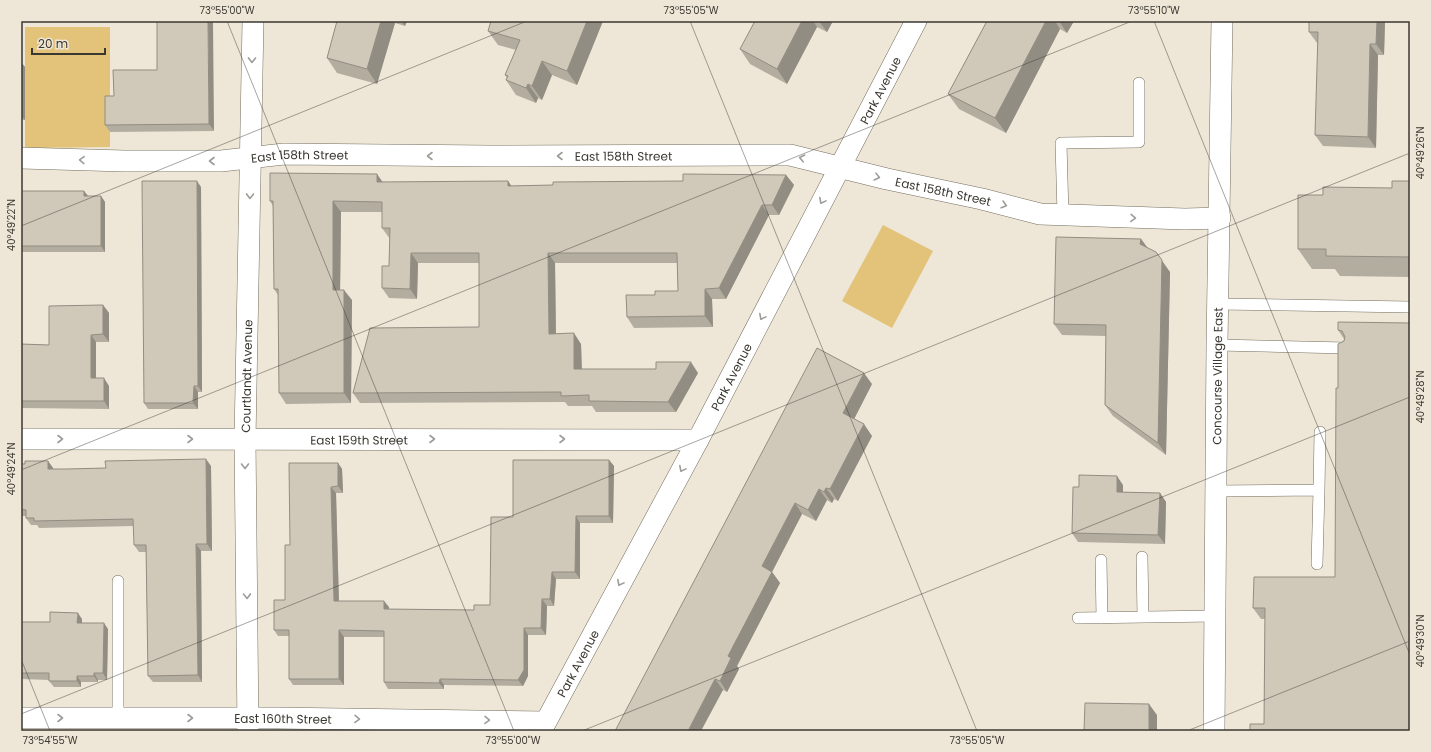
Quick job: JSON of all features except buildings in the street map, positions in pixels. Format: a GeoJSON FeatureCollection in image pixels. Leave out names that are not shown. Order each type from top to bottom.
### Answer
{"type":"FeatureCollection","features":[{"type":"Feature","properties":{"kind":"street","name":"Courtlandt Avenue"},"geometry":{"type":"LineString","coordinates":[[248,724],[245,439],[253,21]]}},
{"type":"Feature","properties":{"kind":"street","name":"Park Avenue"},"geometry":{"type":"LineString","coordinates":[[543,726],[698,440],[916,21]]}},
{"type":"Feature","properties":{"kind":"street","name":"Concourse Village East"},"geometry":{"type":"LineString","coordinates":[[1214,731],[1217,304],[1220,218],[1222,21]]}},
{"type":"Feature","properties":{"kind":"street","name":"East 158th Street"},"geometry":{"type":"LineString","coordinates":[[21,158],[124,161],[221,161],[284,154],[482,156],[790,155],[887,179],[982,199],[1025,211],[1063,215],[1185,219],[1220,218]]}},
{"type":"Feature","properties":{"kind":"street","name":"East 159th Street"},"geometry":{"type":"LineString","coordinates":[[21,439],[698,440]]}},
{"type":"Feature","properties":{"kind":"street","name":"East 160th Street"},"geometry":{"type":"LineString","coordinates":[[21,718],[118,718],[248,724],[543,726]]}},
{"type":"Feature","properties":{"kind":"lane"},"geometry":{"type":"LineString","coordinates":[[1063,215],[1061,143],[1140,142],[1139,83]]}},
{"type":"Feature","properties":{"kind":"lane"},"geometry":{"type":"LineString","coordinates":[[1217,304],[1410,307]]}},
{"type":"Feature","properties":{"kind":"lane"},"geometry":{"type":"LineString","coordinates":[[1217,345],[1346,348]]}},
{"type":"Feature","properties":{"kind":"lane"},"geometry":{"type":"LineString","coordinates":[[1317,564],[1320,432]]}},
{"type":"Feature","properties":{"kind":"lane"},"geometry":{"type":"LineString","coordinates":[[1216,491],[1319,490]]}},
{"type":"Feature","properties":{"kind":"lane"},"geometry":{"type":"LineString","coordinates":[[1142,557],[1143,617]]}},
{"type":"Feature","properties":{"kind":"lane"},"geometry":{"type":"LineString","coordinates":[[1101,560],[1102,618]]}},
{"type":"Feature","properties":{"kind":"lane"},"geometry":{"type":"LineString","coordinates":[[118,581],[118,718]]}},
{"type":"Feature","properties":{"kind":"lane"},"geometry":{"type":"LineString","coordinates":[[1078,618],[1215,616]]}},
{"type":"Feature","properties":{"kind":"shaded area"},"geometry":{"type":"Polygon","coordinates":[[[25,27],[110,27],[110,147],[25,148],[25,27]]]}},
{"type":"Feature","properties":{"kind":"shaded area"},"geometry":{"type":"Polygon","coordinates":[[[883,225],[933,251],[892,328],[842,301],[883,225]]]}}]}
